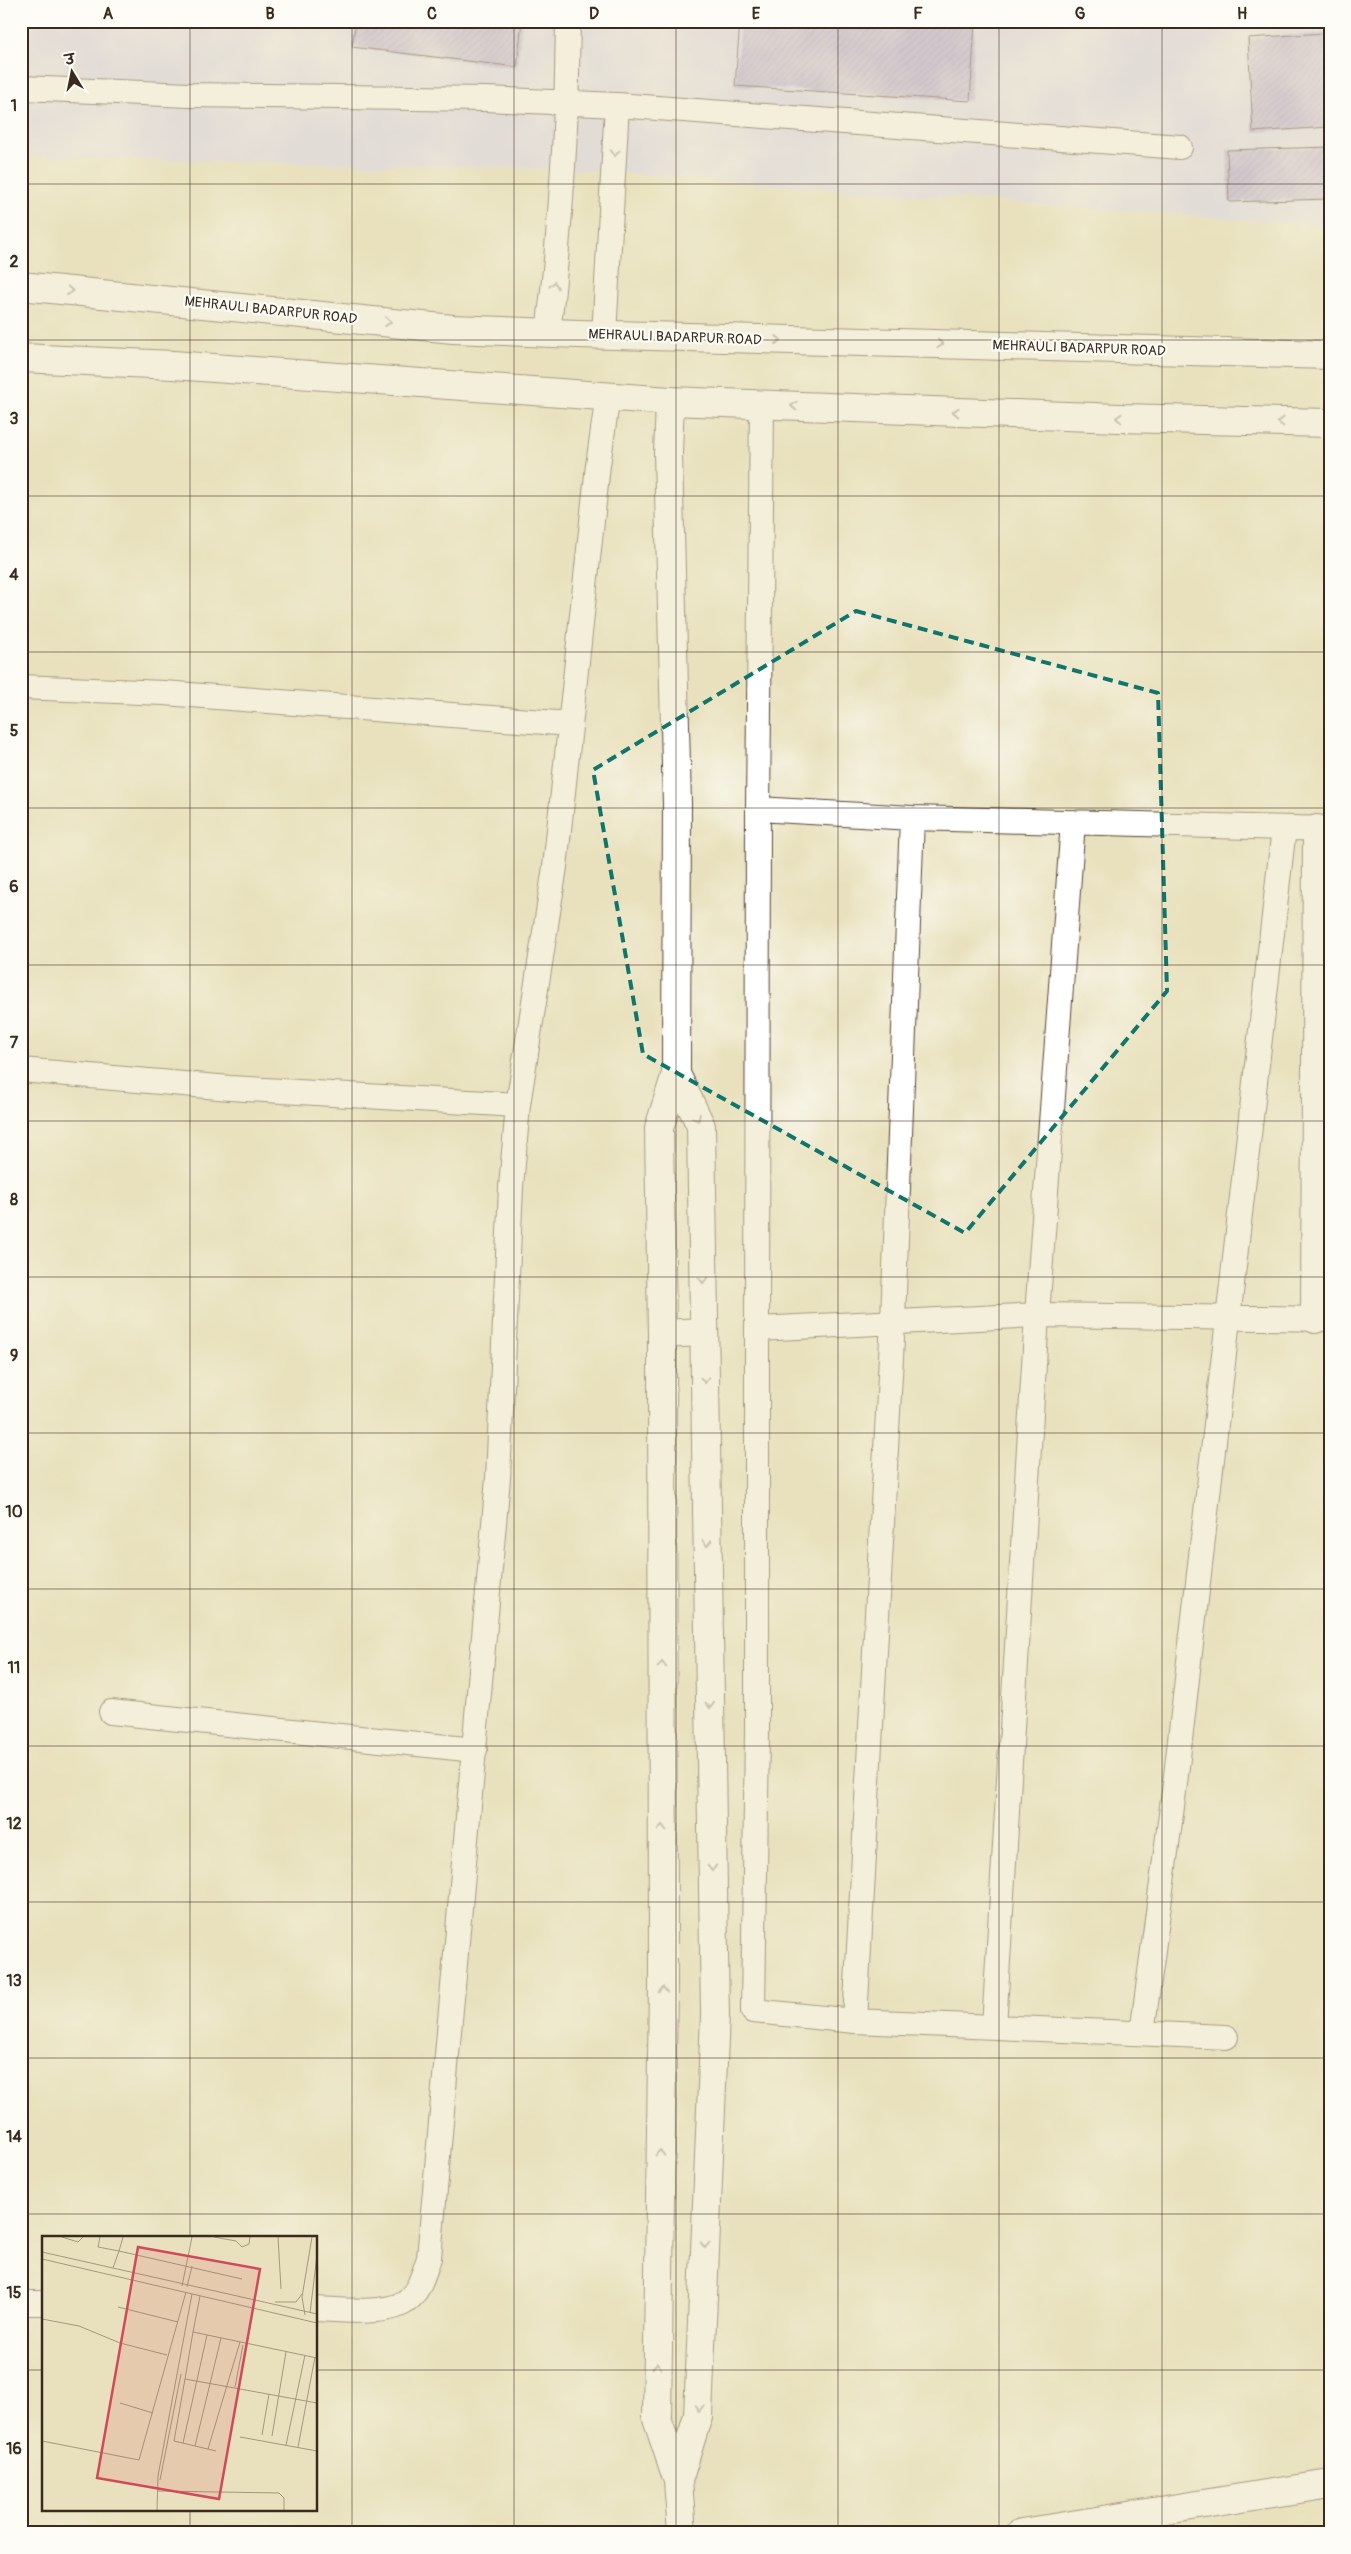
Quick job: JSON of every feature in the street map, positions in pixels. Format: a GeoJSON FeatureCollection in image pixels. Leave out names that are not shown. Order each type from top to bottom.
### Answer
{"type":"FeatureCollection","features":[{"type":"Feature","properties":{"kind":"street","name":"MEHRAULI BADARPUR ROAD"},"geometry":{"type":"LineString","coordinates":[[21,286],[453,329],[604,335],[1330,355]]}},
{"type":"Feature","properties":{"kind":"street"},"geometry":{"type":"LineString","coordinates":[[21,358],[183,366],[608,395],[670,401],[1119,418],[1330,423]]}},
{"type":"Feature","properties":{"kind":"street"},"geometry":{"type":"LineString","coordinates":[[670,401],[668,454],[677,804],[676,1074],[659,1128],[662,1334],[663,1984],[656,2419],[678,2481],[682,2533]]}},
{"type":"Feature","properties":{"kind":"street"},"geometry":{"type":"LineString","coordinates":[[1322,1319],[1323,829]]}},
{"type":"Feature","properties":{"kind":"street"},"geometry":{"type":"LineString","coordinates":[[676,1074],[700,1126],[715,2015],[698,2416],[678,2481]]}},
{"type":"Feature","properties":{"kind":"street"},"geometry":{"type":"LineString","coordinates":[[662,1334],[704,1332]]}},
{"type":"Feature","properties":{"kind":"street"},"geometry":{"type":"LineString","coordinates":[[1021,2533],[1330,2484]]}},
{"type":"Feature","properties":{"kind":"lane"},"geometry":{"type":"LineString","coordinates":[[548,333],[559,246],[567,103],[568,21]]}},
{"type":"Feature","properties":{"kind":"lane"},"geometry":{"type":"LineString","coordinates":[[21,88],[190,95],[486,99],[617,105],[1180,147]]}},
{"type":"Feature","properties":{"kind":"lane"},"geometry":{"type":"LineString","coordinates":[[604,335],[617,105]]}},
{"type":"Feature","properties":{"kind":"lane"},"geometry":{"type":"LineString","coordinates":[[318,2309],[376,2310],[405,2302],[419,2286],[429,2258],[498,1478],[511,1187],[518,1105],[555,867],[608,395]]}},
{"type":"Feature","properties":{"kind":"lane"},"geometry":{"type":"LineString","coordinates":[[762,404],[758,809],[757,1732],[753,2011],[855,2021],[1226,2037]]}},
{"type":"Feature","properties":{"kind":"lane"},"geometry":{"type":"LineString","coordinates":[[21,687],[164,693],[570,724]]}},
{"type":"Feature","properties":{"kind":"lane"},"geometry":{"type":"LineString","coordinates":[[758,809],[912,818],[1323,829]]}},
{"type":"Feature","properties":{"kind":"lane"},"geometry":{"type":"LineString","coordinates":[[855,2021],[893,1320],[912,818]]}},
{"type":"Feature","properties":{"kind":"lane"},"geometry":{"type":"LineString","coordinates":[[994,2027],[1037,1315],[1073,822]]}},
{"type":"Feature","properties":{"kind":"lane"},"geometry":{"type":"LineString","coordinates":[[1142,2033],[1176,1784],[1284,828]]}},
{"type":"Feature","properties":{"kind":"lane"},"geometry":{"type":"LineString","coordinates":[[21,1070],[230,1088],[518,1105]]}},
{"type":"Feature","properties":{"kind":"lane"},"geometry":{"type":"LineString","coordinates":[[757,1329],[893,1320],[1037,1315],[1322,1319]]}},
{"type":"Feature","properties":{"kind":"lane"},"geometry":{"type":"LineString","coordinates":[[111,1712],[475,1750]]}},
{"type":"Feature","properties":{"kind":"lane"},"geometry":{"type":"LineString","coordinates":[[21,2303],[42,2303]]}},
{"type":"Feature","properties":{"kind":"highlighted area"},"geometry":{"type":"Polygon","coordinates":[[[856,611],[1158,693],[1167,991],[965,1233],[643,1054],[593,770],[856,611]]]}},
{"type":"Feature","properties":{"kind":"shaded area"},"geometry":{"type":"Polygon","coordinates":[[[21,21],[1327,21],[1330,31],[1330,226],[564,169],[21,157],[21,21]]]}},
{"type":"Feature","properties":{"kind":"building"},"geometry":{"type":"Polygon","coordinates":[[[356,21],[522,21],[517,67],[352,47],[356,21]]]}},
{"type":"Feature","properties":{"kind":"building"},"geometry":{"type":"Polygon","coordinates":[[[740,21],[975,23],[970,101],[735,86],[740,21]]]}},
{"type":"Feature","properties":{"kind":"building"},"geometry":{"type":"Polygon","coordinates":[[[1325,33],[1330,127],[1253,132],[1248,38],[1325,33]]]}},
{"type":"Feature","properties":{"kind":"building"},"geometry":{"type":"Polygon","coordinates":[[[1330,147],[1330,199],[1229,202],[1227,150],[1330,147]]]}}]}
